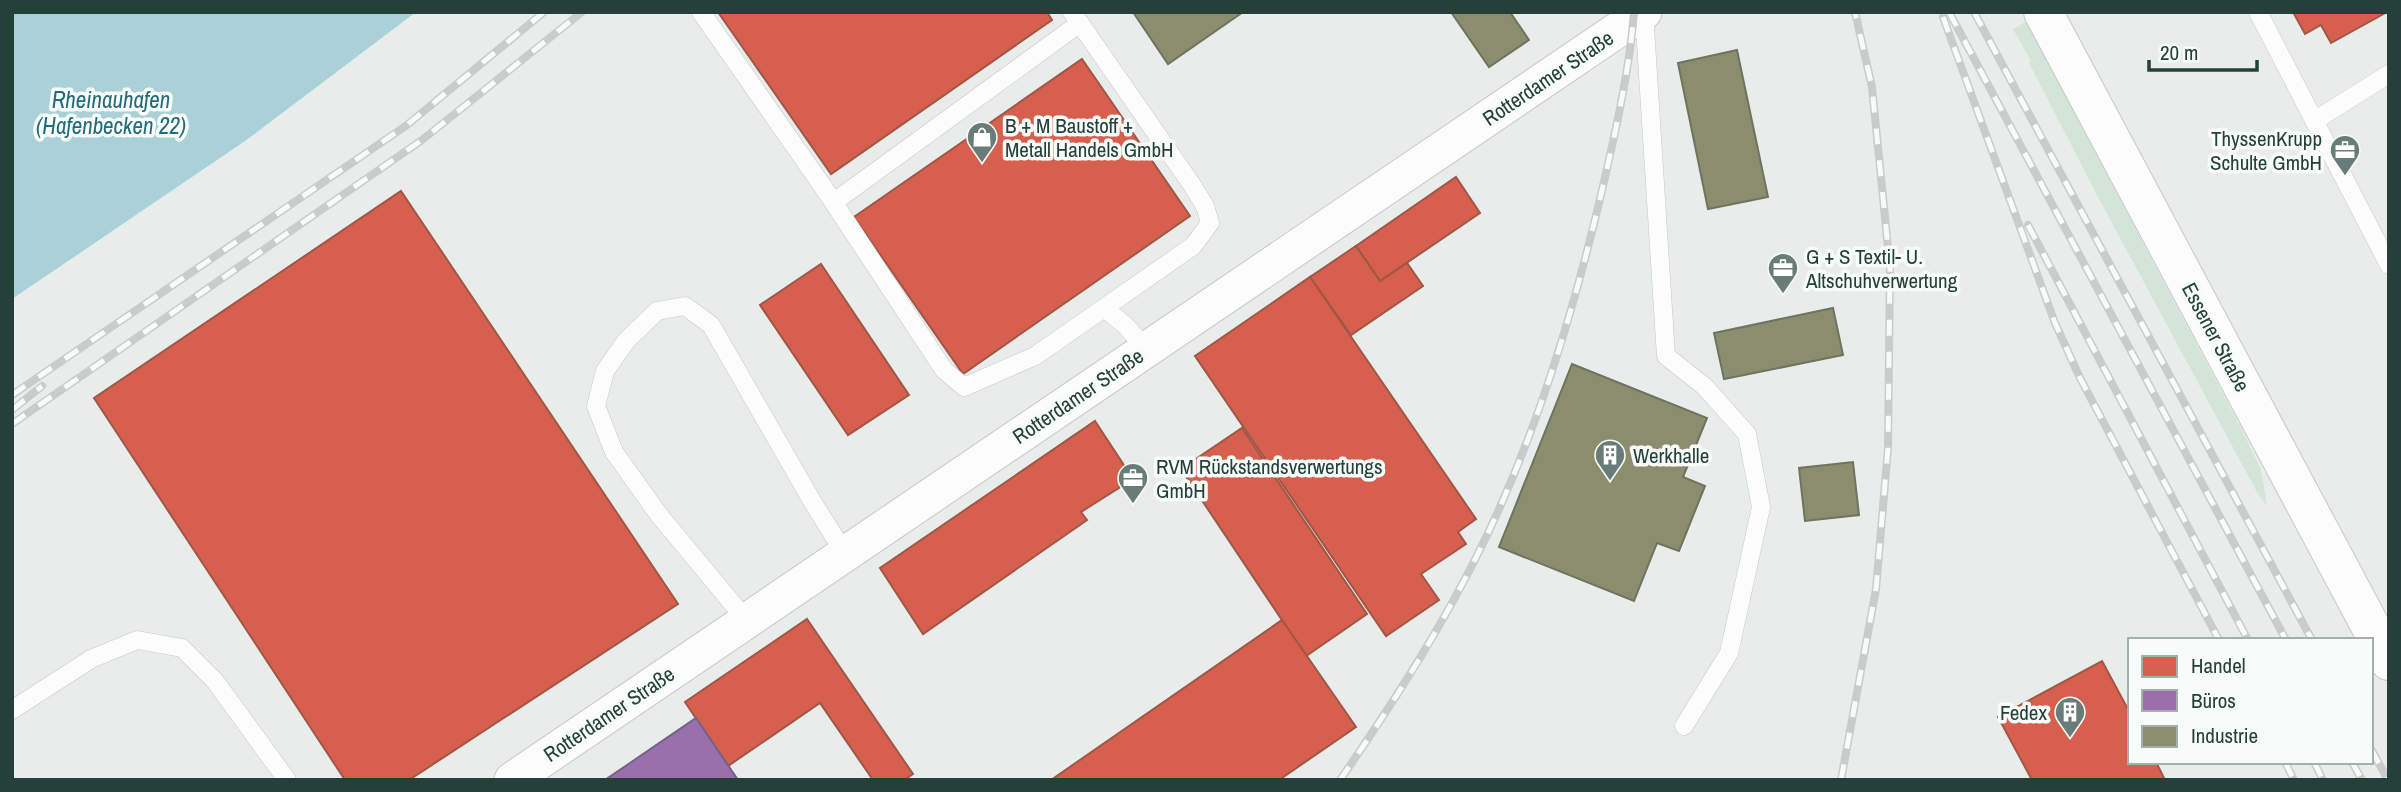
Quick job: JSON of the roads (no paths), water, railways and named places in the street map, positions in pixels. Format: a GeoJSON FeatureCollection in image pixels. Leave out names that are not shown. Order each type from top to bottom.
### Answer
{"type":"FeatureCollection","features":[{"type":"Feature","properties":{"kind":"street","name":"Rotterdamer Straße"},"geometry":{"type":"LineString","coordinates":[[512,780],[1644,12]]}},
{"type":"Feature","properties":{"kind":"street","name":"Essener Straße"},"geometry":{"type":"LineString","coordinates":[[2043,12],[2389,661]]}},
{"type":"Feature","properties":{"kind":"lane"},"geometry":{"type":"LineString","coordinates":[[701,12],[834,202],[944,370],[964,387],[1035,356],[1194,246],[1209,223],[1205,206],[1076,18],[834,202]]}},
{"type":"Feature","properties":{"kind":"lane"},"geometry":{"type":"LineString","coordinates":[[1644,12],[1666,356],[1704,386],[1747,434],[1761,507],[1729,653],[1684,726]]}},
{"type":"Feature","properties":{"kind":"lane"},"geometry":{"type":"LineString","coordinates":[[2258,12],[2389,265]]}},
{"type":"Feature","properties":{"kind":"lane"},"geometry":{"type":"LineString","coordinates":[[2314,121],[2389,74]]}},
{"type":"Feature","properties":{"kind":"lane"},"geometry":{"type":"LineString","coordinates":[[747,621],[659,515],[614,452],[596,406],[606,371],[626,341],[657,311],[685,306],[711,325],[845,554]]}},
{"type":"Feature","properties":{"kind":"lane"},"geometry":{"type":"LineString","coordinates":[[1104,308],[1126,326],[1147,350]]}},
{"type":"Feature","properties":{"kind":"lane"},"geometry":{"type":"LineString","coordinates":[[12,710],[91,659],[137,640],[182,648],[223,690],[288,780]]}},
{"type":"Feature","properties":{"kind":"water","name":"Rheinauhafen (Hafenbecken 22)"},"geometry":{"type":"Polygon","coordinates":[[[12,12],[416,12],[245,141],[12,299],[12,12]]]}},
{"type":"Feature","properties":{"kind":"railway"},"geometry":{"type":"LineString","coordinates":[[12,395],[407,125],[544,12]]}},
{"type":"Feature","properties":{"kind":"railway"},"geometry":{"type":"LineString","coordinates":[[12,424],[422,140],[582,12]]}},
{"type":"Feature","properties":{"kind":"railway"},"geometry":{"type":"LineString","coordinates":[[1340,780],[1399,692],[1453,601],[1478,554],[1522,456],[1557,354],[1587,251],[1620,106],[1634,12]]}},
{"type":"Feature","properties":{"kind":"railway"},"geometry":{"type":"LineString","coordinates":[[1841,780],[1876,589],[1888,448],[1890,268],[1872,87],[1855,12]]}},
{"type":"Feature","properties":{"kind":"railway"},"geometry":{"type":"LineString","coordinates":[[1949,12],[2285,638]]}},
{"type":"Feature","properties":{"kind":"railway"},"geometry":{"type":"LineString","coordinates":[[1974,12],[2311,638]]}},
{"type":"Feature","properties":{"kind":"railway"},"geometry":{"type":"LineString","coordinates":[[1943,17],[2055,323],[2080,378],[2218,638]]}},
{"type":"Feature","properties":{"kind":"railway"},"geometry":{"type":"LineString","coordinates":[[2028,225],[2247,638]]}},
{"type":"Feature","properties":{"kind":"railway"},"geometry":{"type":"LineString","coordinates":[[12,410],[42,386]]}},
{"type":"Feature","properties":{"kind":"railway"},"geometry":{"type":"LineString","coordinates":[[2373,753],[2388,780]]}},
{"type":"Feature","properties":{"kind":"railway"},"geometry":{"type":"LineString","coordinates":[[2286,764],[2294,780]]}},
{"type":"Feature","properties":{"kind":"railway"},"geometry":{"type":"LineString","coordinates":[[2315,764],[2323,780]]}},
{"type":"Feature","properties":{"kind":"railway"},"geometry":{"type":"LineString","coordinates":[[2353,764],[2362,780]]}},
{"type":"Feature","properties":{"kind":"place","name":"B + M Baustoff + Metall Handels GmbH"},"geometry":{"type":"Point","coordinates":[982,164]}},
{"type":"Feature","properties":{"kind":"place","name":"ThyssenKrupp Schulte GmbH"},"geometry":{"type":"Point","coordinates":[2345,177]}},
{"type":"Feature","properties":{"kind":"place","name":"G + S Textil- U. Altschuhverwertung"},"geometry":{"type":"Point","coordinates":[1783,295]}},
{"type":"Feature","properties":{"kind":"place","name":"Werkhalle"},"geometry":{"type":"Point","coordinates":[1610,482]}},
{"type":"Feature","properties":{"kind":"place","name":"RVM Rückstandsverwertungs GmbH"},"geometry":{"type":"Point","coordinates":[1133,505]}},
{"type":"Feature","properties":{"kind":"place","name":"Fedex"},"geometry":{"type":"Point","coordinates":[2070,739]}}]}
